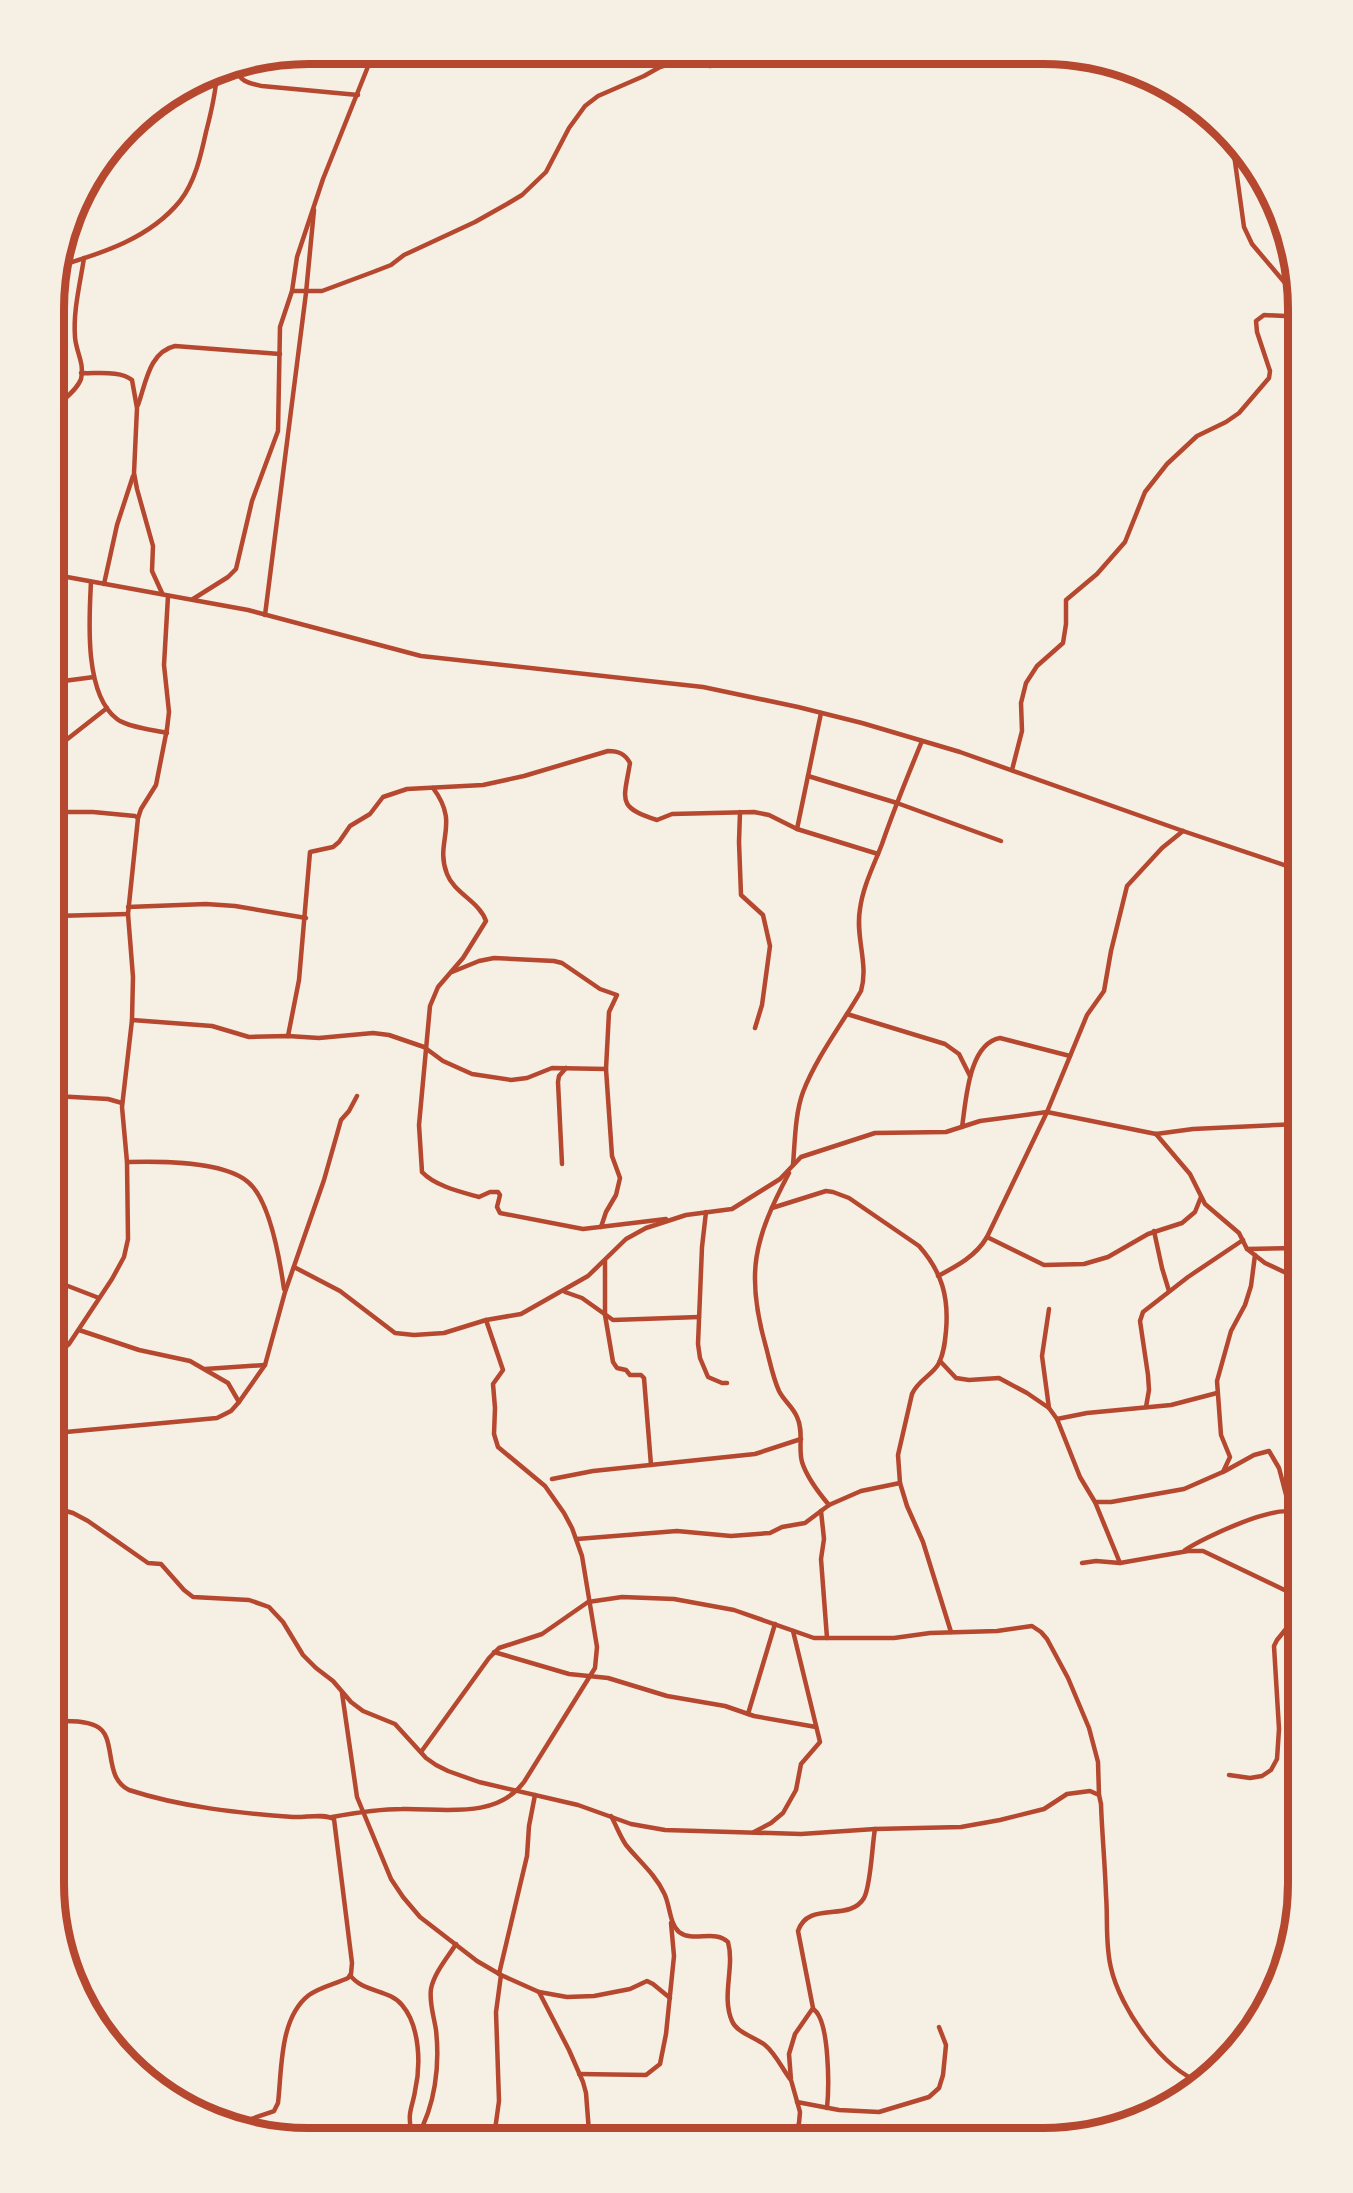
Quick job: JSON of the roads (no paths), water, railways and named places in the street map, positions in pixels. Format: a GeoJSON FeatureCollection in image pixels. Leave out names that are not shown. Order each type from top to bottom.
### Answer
{"type":"FeatureCollection","features":[{"type":"Feature","properties":{"kind":"street"},"geometry":{"type":"LineString","coordinates":[[192,599],[228,578],[236,569],[252,501],[278,431],[280,327],[292,291],[297,257],[315,202],[369,64]]}},
{"type":"Feature","properties":{"kind":"street"},"geometry":{"type":"LineString","coordinates":[[292,291],[306,293],[322,291],[391,265],[404,255],[475,222],[522,195],[546,172],[577,116],[598,96],[666,64]]}},
{"type":"Feature","properties":{"kind":"street"},"geometry":{"type":"LineString","coordinates":[[693,64],[710,66],[724,64]]}},
{"type":"Feature","properties":{"kind":"street"},"geometry":{"type":"LineString","coordinates":[[238,75],[247,82],[262,86],[358,95]]}},
{"type":"Feature","properties":{"kind":"street"},"geometry":{"type":"LineString","coordinates":[[69,263],[134,239],[160,221],[181,200],[192,181],[200,159],[214,84]]}},
{"type":"Feature","properties":{"kind":"street"},"geometry":{"type":"LineString","coordinates":[[1235,157],[1244,227],[1252,244],[1287,285]]}},
{"type":"Feature","properties":{"kind":"street"},"geometry":{"type":"LineString","coordinates":[[265,615],[306,293],[315,202]]}},
{"type":"Feature","properties":{"kind":"street"},"geometry":{"type":"LineString","coordinates":[[64,399],[80,381],[82,368],[75,340],[75,319],[84,258]]}},
{"type":"Feature","properties":{"kind":"street"},"geometry":{"type":"LineString","coordinates":[[1012,770],[1022,731],[1022,703],[1026,683],[1037,666],[1063,644],[1066,600],[1097,574],[1125,542],[1145,492],[1167,464],[1197,436],[1239,413],[1269,378],[1270,371],[1256,326],[1259,318],[1264,315],[1288,315]]}},
{"type":"Feature","properties":{"kind":"street"},"geometry":{"type":"LineString","coordinates":[[137,408],[153,359],[164,348],[175,346],[280,354]]}},
{"type":"Feature","properties":{"kind":"street"},"geometry":{"type":"LineString","coordinates":[[81,373],[129,376],[133,384],[137,408],[134,473],[138,500],[153,546],[152,572],[162,593]]}},
{"type":"Feature","properties":{"kind":"street"},"geometry":{"type":"LineString","coordinates":[[104,584],[117,525],[134,473]]}},
{"type":"Feature","properties":{"kind":"street"},"geometry":{"type":"LineString","coordinates":[[64,577],[162,593],[265,615],[421,656],[703,687],[821,713],[922,741],[1012,770],[1288,866]]}},
{"type":"Feature","properties":{"kind":"street"},"geometry":{"type":"LineString","coordinates":[[91,582],[90,633],[94,677],[100,696],[118,721],[167,733]]}},
{"type":"Feature","properties":{"kind":"street"},"geometry":{"type":"LineString","coordinates":[[64,1349],[79,1330],[118,1268],[127,1248],[129,1224],[127,1162],[122,1103],[132,1020],[133,977],[128,907],[138,818],[156,785],[167,733],[169,712],[164,664],[168,596]]}},
{"type":"Feature","properties":{"kind":"street"},"geometry":{"type":"LineString","coordinates":[[64,681],[94,677]]}},
{"type":"Feature","properties":{"kind":"street"},"geometry":{"type":"LineString","coordinates":[[64,742],[107,708]]}},
{"type":"Feature","properties":{"kind":"street"},"geometry":{"type":"LineString","coordinates":[[797,829],[821,713]]}},
{"type":"Feature","properties":{"kind":"street"},"geometry":{"type":"LineString","coordinates":[[829,1505],[816,1490],[804,1466],[798,1418],[777,1387],[762,1335],[755,1299],[757,1250],[772,1208],[793,1166],[796,1125],[802,1093],[861,991],[865,976],[858,921],[863,893],[922,741]]}},
{"type":"Feature","properties":{"kind":"street"},"geometry":{"type":"LineString","coordinates":[[288,1036],[299,980],[310,852],[333,847],[350,826],[370,813],[383,797],[407,789],[483,785],[524,776],[608,751],[616,752],[623,754],[630,764],[625,797],[626,805],[631,810],[657,820],[672,814],[740,812],[770,815],[797,829],[878,854]]}},
{"type":"Feature","properties":{"kind":"street"},"geometry":{"type":"LineString","coordinates":[[808,776],[897,803],[1001,841]]}},
{"type":"Feature","properties":{"kind":"street"},"geometry":{"type":"LineString","coordinates":[[433,788],[441,798],[448,816],[444,852],[448,877],[482,912],[486,921],[470,948],[434,995],[427,1016],[419,1125],[423,1173],[452,1188],[479,1197],[489,1192],[498,1192],[500,1195],[497,1209],[503,1215],[583,1229],[671,1219]]}},
{"type":"Feature","properties":{"kind":"street"},"geometry":{"type":"LineString","coordinates":[[64,812],[93,812],[138,818]]}},
{"type":"Feature","properties":{"kind":"street"},"geometry":{"type":"LineString","coordinates":[[740,812],[738,842],[741,895],[763,915],[770,946],[764,996],[755,1028]]}},
{"type":"Feature","properties":{"kind":"street"},"geometry":{"type":"LineString","coordinates":[[938,1276],[960,1264],[981,1246],[987,1237],[1047,1112],[1089,1011],[1104,991],[1110,951],[1127,886],[1162,848],[1183,831]]}},
{"type":"Feature","properties":{"kind":"street"},"geometry":{"type":"LineString","coordinates":[[128,907],[172,904],[216,905],[306,918]]}},
{"type":"Feature","properties":{"kind":"street"},"geometry":{"type":"LineString","coordinates":[[64,916],[128,914]]}},
{"type":"Feature","properties":{"kind":"street"},"geometry":{"type":"LineString","coordinates":[[450,974],[479,961],[494,958],[554,961],[562,963],[600,989],[616,994],[616,999],[609,1012],[606,1070],[612,1156],[620,1178],[616,1195],[606,1212],[601,1227]]}},
{"type":"Feature","properties":{"kind":"street"},"geometry":{"type":"LineString","coordinates":[[847,1014],[933,1040],[954,1049],[962,1056],[970,1077]]}},
{"type":"Feature","properties":{"kind":"street"},"geometry":{"type":"LineString","coordinates":[[132,1020],[212,1026],[248,1037],[319,1038],[379,1033],[424,1047],[443,1061],[472,1074],[486,1077],[520,1080],[548,1069],[606,1070]]}},
{"type":"Feature","properties":{"kind":"street"},"geometry":{"type":"LineString","coordinates":[[962,1127],[970,1077],[981,1051],[994,1039],[999,1038],[1070,1056]]}},
{"type":"Feature","properties":{"kind":"street"},"geometry":{"type":"LineString","coordinates":[[562,1164],[558,1082],[559,1076],[566,1068]]}},
{"type":"Feature","properties":{"kind":"street"},"geometry":{"type":"LineString","coordinates":[[64,1432],[216,1418],[225,1415],[239,1402],[265,1365],[285,1292],[324,1180],[341,1120],[357,1096]]}},
{"type":"Feature","properties":{"kind":"street"},"geometry":{"type":"LineString","coordinates":[[64,1097],[108,1099],[122,1103]]}},
{"type":"Feature","properties":{"kind":"street"},"geometry":{"type":"LineString","coordinates":[[294,1267],[340,1291],[399,1334],[444,1333],[486,1320],[524,1312],[588,1276],[630,1237],[654,1224],[706,1212],[729,1210],[775,1183],[801,1158],[875,1133],[946,1132],[985,1120],[1047,1112],[1156,1134],[1288,1125]]}},
{"type":"Feature","properties":{"kind":"street"},"geometry":{"type":"LineString","coordinates":[[1156,1134],[1191,1174],[1201,1197],[1211,1210],[1232,1226],[1247,1249],[1265,1263],[1288,1274]]}},
{"type":"Feature","properties":{"kind":"street"},"geometry":{"type":"LineString","coordinates":[[127,1162],[183,1163],[223,1171],[246,1180],[258,1194],[267,1216],[285,1292]]}},
{"type":"Feature","properties":{"kind":"street"},"geometry":{"type":"LineString","coordinates":[[772,1208],[827,1191],[837,1193],[849,1198],[906,1236],[927,1255],[938,1276],[948,1305],[945,1344],[936,1368],[917,1385],[909,1405],[898,1455],[900,1483],[907,1506],[923,1542],[951,1632]]}},
{"type":"Feature","properties":{"kind":"street"},"geometry":{"type":"LineString","coordinates":[[987,1237],[1044,1265],[1083,1264],[1108,1257],[1154,1231],[1185,1221],[1195,1212],[1201,1197]]}},
{"type":"Feature","properties":{"kind":"street"},"geometry":{"type":"LineString","coordinates":[[706,1212],[702,1247],[698,1344],[701,1362],[708,1377],[727,1383]]}},
{"type":"Feature","properties":{"kind":"street"},"geometry":{"type":"LineString","coordinates":[[1154,1231],[1169,1291]]}},
{"type":"Feature","properties":{"kind":"street"},"geometry":{"type":"LineString","coordinates":[[1146,1407],[1148,1375],[1140,1321],[1143,1312],[1242,1240]]}},
{"type":"Feature","properties":{"kind":"street"},"geometry":{"type":"LineString","coordinates":[[1247,1249],[1288,1248]]}},
{"type":"Feature","properties":{"kind":"street"},"geometry":{"type":"LineString","coordinates":[[1223,1472],[1230,1459],[1221,1435],[1217,1379],[1231,1331],[1245,1305],[1251,1286],[1255,1256]]}},
{"type":"Feature","properties":{"kind":"street"},"geometry":{"type":"LineString","coordinates":[[605,1261],[605,1316],[614,1365],[626,1370],[630,1375],[641,1375],[644,1378],[651,1465]]}},
{"type":"Feature","properties":{"kind":"street"},"geometry":{"type":"LineString","coordinates":[[64,1284],[99,1298]]}},
{"type":"Feature","properties":{"kind":"street"},"geometry":{"type":"LineString","coordinates":[[565,1292],[582,1298],[611,1319],[699,1317]]}},
{"type":"Feature","properties":{"kind":"street"},"geometry":{"type":"LineString","coordinates":[[1049,1309],[1042,1354],[1049,1408]]}},
{"type":"Feature","properties":{"kind":"street"},"geometry":{"type":"LineString","coordinates":[[64,1722],[84,1723],[102,1730],[115,1776],[121,1785],[129,1790],[175,1802],[293,1817],[332,1817],[397,1809],[455,1811],[496,1804],[518,1790],[592,1675],[596,1663],[597,1647],[582,1556],[577,1539],[564,1513],[545,1486],[521,1464],[501,1450],[495,1442],[493,1384],[503,1370],[486,1320]]}},
{"type":"Feature","properties":{"kind":"street"},"geometry":{"type":"LineString","coordinates":[[79,1330],[139,1350],[190,1361],[228,1383],[239,1402]]}},
{"type":"Feature","properties":{"kind":"street"},"geometry":{"type":"LineString","coordinates":[[940,1361],[956,1378],[1002,1379],[1049,1408],[1057,1419],[1080,1477],[1095,1502],[1120,1563]]}},
{"type":"Feature","properties":{"kind":"street"},"geometry":{"type":"LineString","coordinates":[[205,1369],[265,1365]]}},
{"type":"Feature","properties":{"kind":"street"},"geometry":{"type":"LineString","coordinates":[[1057,1419],[1087,1413],[1184,1402],[1217,1393]]}},
{"type":"Feature","properties":{"kind":"street"},"geometry":{"type":"LineString","coordinates":[[552,1479],[593,1471],[755,1454],[801,1439]]}},
{"type":"Feature","properties":{"kind":"street"},"geometry":{"type":"LineString","coordinates":[[1095,1502],[1111,1502],[1184,1489],[1254,1455],[1270,1451],[1279,1468],[1288,1502]]}},
{"type":"Feature","properties":{"kind":"street"},"geometry":{"type":"LineString","coordinates":[[577,1539],[677,1531],[731,1536],[757,1534],[806,1523],[829,1505],[861,1491],[900,1483]]}},
{"type":"Feature","properties":{"kind":"street"},"geometry":{"type":"LineString","coordinates":[[1182,1552],[1220,1531],[1263,1515],[1288,1510]]}},
{"type":"Feature","properties":{"kind":"street"},"geometry":{"type":"LineString","coordinates":[[64,1511],[88,1521],[148,1563],[161,1564],[184,1590],[193,1596],[249,1600],[266,1605],[278,1616],[303,1655],[316,1668],[333,1681],[360,1708],[395,1724],[436,1765],[448,1771],[578,1805],[631,1824],[665,1830],[801,1834],[971,1826],[1044,1809],[1066,1794],[1090,1791],[1099,1795]]}},
{"type":"Feature","properties":{"kind":"street"},"geometry":{"type":"LineString","coordinates":[[821,1511],[827,1638]]}},
{"type":"Feature","properties":{"kind":"street"},"geometry":{"type":"LineString","coordinates":[[1082,1563],[1096,1561],[1120,1563],[1182,1552],[1203,1551],[1288,1592]]}},
{"type":"Feature","properties":{"kind":"street"},"geometry":{"type":"LineString","coordinates":[[421,1752],[494,1652],[502,1647],[542,1634],[588,1602],[622,1597],[674,1599],[734,1610],[814,1638],[894,1638],[951,1632],[997,1631],[1030,1626],[1041,1632],[1068,1678],[1089,1728],[1098,1762],[1108,1951],[1115,1981],[1128,2008],[1150,2041],[1180,2070],[1193,2078]]}},
{"type":"Feature","properties":{"kind":"street"},"geometry":{"type":"LineString","coordinates":[[748,1714],[774,1624]]}},
{"type":"Feature","properties":{"kind":"street"},"geometry":{"type":"LineString","coordinates":[[1229,1775],[1250,1778],[1262,1776],[1271,1770],[1277,1759],[1279,1728],[1274,1646],[1288,1626]]}},
{"type":"Feature","properties":{"kind":"street"},"geometry":{"type":"LineString","coordinates":[[751,1833],[779,1817],[794,1795],[801,1764],[819,1743],[794,1631]]}},
{"type":"Feature","properties":{"kind":"street"},"geometry":{"type":"LineString","coordinates":[[494,1652],[568,1674],[608,1678],[667,1696],[816,1727]]}},
{"type":"Feature","properties":{"kind":"street"},"geometry":{"type":"LineString","coordinates":[[341,1690],[356,1790],[363,1814],[394,1885],[420,1917],[477,1961],[500,1975],[538,1992],[567,1998],[594,1996],[631,1989],[647,1981],[670,1998]]}},
{"type":"Feature","properties":{"kind":"street"},"geometry":{"type":"LineString","coordinates":[[496,2128],[499,2105],[496,2012],[500,1975],[527,1856],[535,1795]]}},
{"type":"Feature","properties":{"kind":"street"},"geometry":{"type":"LineString","coordinates":[[611,1816],[626,1844],[658,1881],[668,1899],[674,1925],[683,1934],[711,1936],[726,1940],[730,1956],[728,2006],[732,2021],[737,2027],[766,2045],[791,2080]]}},
{"type":"Feature","properties":{"kind":"street"},"geometry":{"type":"LineString","coordinates":[[246,2120],[274,2111],[278,2103],[285,2041],[297,2009],[312,1993],[350,1975],[352,1963],[336,1826],[332,1817]]}},
{"type":"Feature","properties":{"kind":"street"},"geometry":{"type":"LineString","coordinates":[[827,2108],[824,2039],[819,2014],[813,2009],[811,1990],[799,1941],[799,1927],[806,1918],[812,1915],[852,1909],[859,1905],[866,1892],[875,1829]]}},
{"type":"Feature","properties":{"kind":"street"},"geometry":{"type":"LineString","coordinates":[[579,2074],[644,2076],[653,2072],[658,2066],[670,1998],[674,1956],[671,1914]]}},
{"type":"Feature","properties":{"kind":"street"},"geometry":{"type":"LineString","coordinates":[[419,2128],[429,2112],[435,2075],[436,2038],[431,1989],[456,1944]]}},
{"type":"Feature","properties":{"kind":"street"},"geometry":{"type":"LineString","coordinates":[[350,1975],[362,1986],[401,2003],[410,2019],[416,2039],[418,2059],[417,2081],[410,2115],[412,2128]]}},
{"type":"Feature","properties":{"kind":"street"},"geometry":{"type":"LineString","coordinates":[[538,1992],[579,2074],[586,2093],[589,2128]]}},
{"type":"Feature","properties":{"kind":"street"},"geometry":{"type":"LineString","coordinates":[[796,2128],[800,2117],[788,2060],[799,2026],[813,2009]]}},
{"type":"Feature","properties":{"kind":"street"},"geometry":{"type":"LineString","coordinates":[[797,2102],[859,2112],[879,2112],[932,2096],[940,2085],[945,2059],[945,2045],[939,2027]]}}]}
